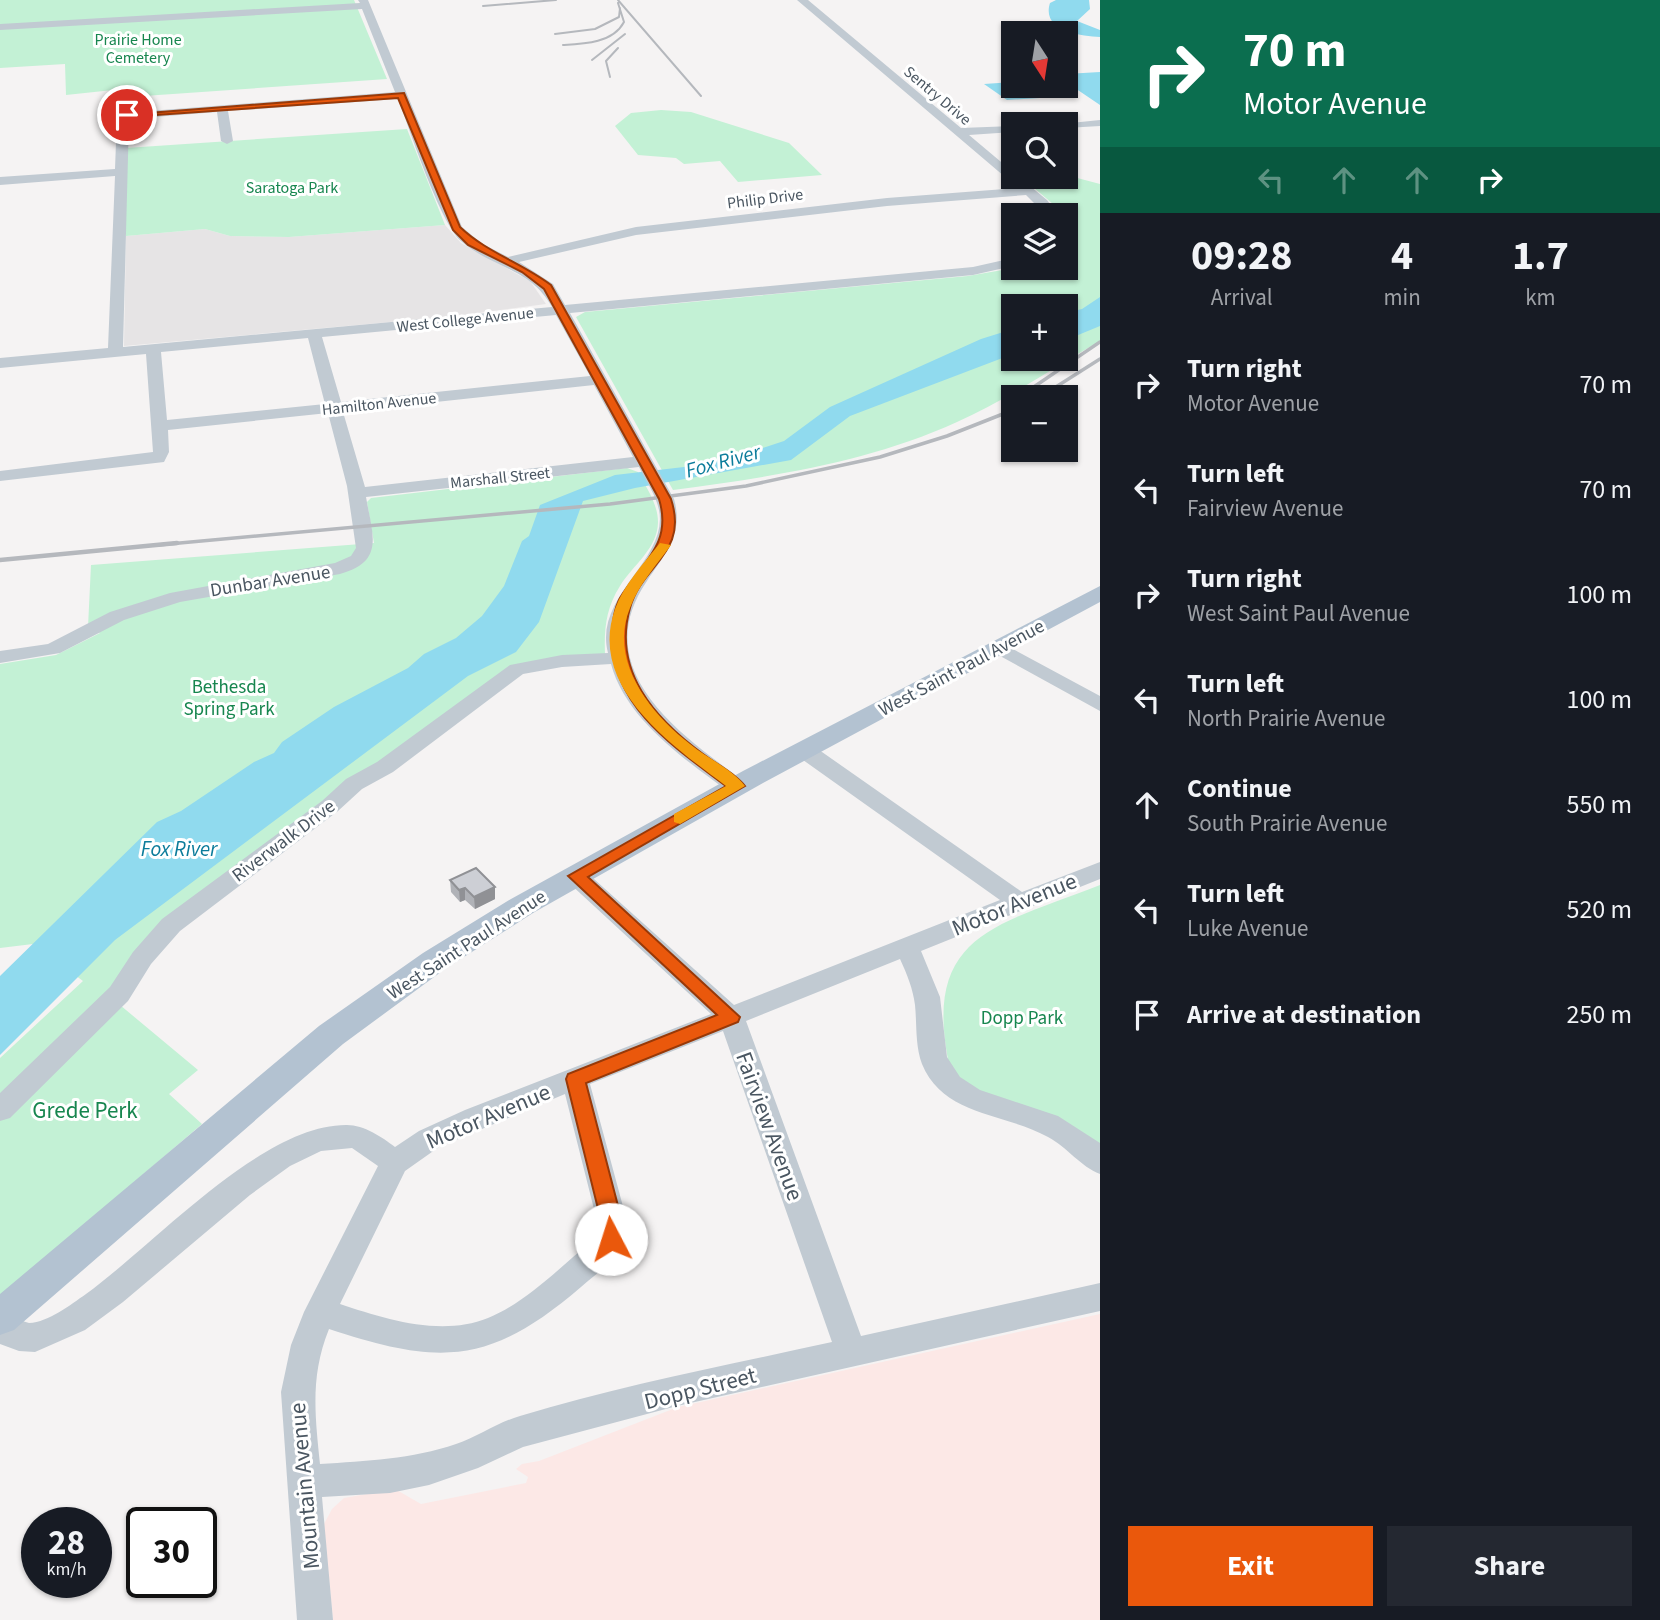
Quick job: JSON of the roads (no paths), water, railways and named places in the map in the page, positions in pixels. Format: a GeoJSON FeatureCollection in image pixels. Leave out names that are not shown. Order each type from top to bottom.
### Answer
{"type":"FeatureCollection","features":[{"type":"Feature","properties":{"kind":"main road","name":"West Saint Paul Avenue"},"geometry":{"type":"LineString","coordinates":[[0,1318],[355,1016],[486,927],[737,786],[1100,593]]}},
{"type":"Feature","properties":{"kind":"street","name":"Sentry Drive"},"geometry":{"type":"LineString","coordinates":[[802,0],[1040,203]]}},
{"type":"Feature","properties":{"kind":"street"},"geometry":{"type":"LineString","coordinates":[[0,27],[260,12],[364,3],[456,228],[471,243],[541,281],[562,309],[668,508],[669,534],[660,552],[625,601],[619,623],[619,658],[632,691],[653,719],[676,741],[737,786]]}},
{"type":"Feature","properties":{"kind":"street"},"geometry":{"type":"LineString","coordinates":[[115,353],[123,116],[401,95]]}},
{"type":"Feature","properties":{"kind":"street"},"geometry":{"type":"LineString","coordinates":[[222,108],[227,141]]}},
{"type":"Feature","properties":{"kind":"street"},"geometry":{"type":"LineString","coordinates":[[1078,124],[1100,123]]}},
{"type":"Feature","properties":{"kind":"street"},"geometry":{"type":"LineString","coordinates":[[959,132],[1001,130]]}},
{"type":"Feature","properties":{"kind":"street"},"geometry":{"type":"LineString","coordinates":[[0,181],[120,172]]}},
{"type":"Feature","properties":{"kind":"street","name":"Philip Drive"},"geometry":{"type":"LineString","coordinates":[[508,261],[636,230],[887,202],[1029,191]]}},
{"type":"Feature","properties":{"kind":"street","name":"West College Avenue"},"geometry":{"type":"LineString","coordinates":[[0,363],[973,271],[1001,265]]}},
{"type":"Feature","properties":{"kind":"street","name":"Dunbar Avenue"},"geometry":{"type":"LineString","coordinates":[[0,657],[53,649],[117,616],[177,597],[349,565],[358,560],[365,548],[357,494],[314,334]]}},
{"type":"Feature","properties":{"kind":"street"},"geometry":{"type":"LineString","coordinates":[[0,476],[126,463],[160,456],[153,349]]}},
{"type":"Feature","properties":{"kind":"street","name":"Hamilton Avenue"},"geometry":{"type":"LineString","coordinates":[[159,426],[600,380]]}},
{"type":"Feature","properties":{"kind":"street","name":"Marshall Street"},"geometry":{"type":"LineString","coordinates":[[357,494],[650,472]]}},
{"type":"Feature","properties":{"kind":"street"},"geometry":{"type":"LineString","coordinates":[[998,647],[1100,705]]}},
{"type":"Feature","properties":{"kind":"street","name":"Riverwalk Drive"},"geometry":{"type":"LineString","coordinates":[[0,1110],[71,1044],[119,994],[142,958],[171,925],[320,813],[354,784],[385,767],[517,669],[562,661],[619,658]]}},
{"type":"Feature","properties":{"kind":"street"},"geometry":{"type":"LineString","coordinates":[[804,750],[1019,902]]}},
{"type":"Feature","properties":{"kind":"street","name":"Motor Avenue"},"geometry":{"type":"LineString","coordinates":[[394,1163],[429,1139],[1100,870]]}},
{"type":"Feature","properties":{"kind":"street","name":"Fairview Avenue"},"geometry":{"type":"LineString","coordinates":[[576,876],[731,1017],[851,1352]]}},
{"type":"Feature","properties":{"kind":"street"},"geometry":{"type":"LineString","coordinates":[[906,947],[927,995],[933,1055],[943,1077],[962,1093],[980,1102],[1052,1125],[1076,1140],[1100,1162]]}},
{"type":"Feature","properties":{"kind":"street"},"geometry":{"type":"LineString","coordinates":[[320,1312],[403,1338],[442,1341],[466,1338],[519,1317],[603,1250],[611,1239],[613,1225],[575,1079]]}},
{"type":"Feature","properties":{"kind":"street"},"geometry":{"type":"LineString","coordinates":[[0,1328],[22,1338],[40,1336],[77,1317],[265,1168],[299,1146],[314,1140],[349,1136],[380,1150],[394,1163]]}},
{"type":"Feature","properties":{"kind":"street","name":"Mountain Avenue"},"geometry":{"type":"LineString","coordinates":[[315,1620],[297,1392],[307,1345],[320,1312],[394,1163]]}},
{"type":"Feature","properties":{"kind":"street","name":"Dopp Street"},"geometry":{"type":"LineString","coordinates":[[304,1482],[390,1476],[429,1469],[466,1457],[518,1432],[851,1352],[1100,1297]]}},
{"type":"Feature","properties":{"kind":"water"},"geometry":{"type":"Polygon","coordinates":[[[1056,0],[1089,0],[1090,9],[1077,21],[1052,21],[1050,3],[1056,0]]]}},
{"type":"Feature","properties":{"kind":"water"},"geometry":{"type":"Polygon","coordinates":[[[1078,21],[1100,30],[1100,37],[1078,34],[1078,21]]]}},
{"type":"Feature","properties":{"kind":"water"},"geometry":{"type":"Polygon","coordinates":[[[1100,72],[1100,105],[1078,90],[1078,73],[1100,72]]]}},
{"type":"Feature","properties":{"kind":"water"},"geometry":{"type":"Polygon","coordinates":[[[1001,83],[1001,96],[984,84],[1001,83]]]}},
{"type":"Feature","properties":{"kind":"water"},"geometry":{"type":"Polygon","coordinates":[[[1004,98],[1039,98],[1007,100],[1004,98]]]}},
{"type":"Feature","properties":{"kind":"water"},"geometry":{"type":"Polygon","coordinates":[[[1100,297],[1100,326],[1078,335],[1078,310],[1100,297]]]}},
{"type":"Feature","properties":{"kind":"water","name":"Fox River"},"geometry":{"type":"Polygon","coordinates":[[[1001,333],[1001,359],[850,416],[791,460],[635,488],[583,501],[539,622],[516,652],[468,676],[115,940],[0,1055],[0,976],[157,822],[181,811],[254,762],[274,753],[282,742],[334,707],[408,668],[424,654],[456,638],[482,616],[504,586],[522,541],[529,536],[540,505],[615,475],[684,467],[745,454],[784,441],[830,407],[981,339],[1001,333]]]}},
{"type":"Feature","properties":{"kind":"railway"},"geometry":{"type":"LineString","coordinates":[[483,6],[556,0]]}},
{"type":"Feature","properties":{"kind":"railway"},"geometry":{"type":"LineString","coordinates":[[618,0],[701,96]]}},
{"type":"Feature","properties":{"kind":"railway"},"geometry":{"type":"LineString","coordinates":[[618,3],[620,9]]}},
{"type":"Feature","properties":{"kind":"railway"},"geometry":{"type":"LineString","coordinates":[[555,34],[595,29],[619,17],[620,9]]}},
{"type":"Feature","properties":{"kind":"railway"},"geometry":{"type":"LineString","coordinates":[[563,45],[597,41],[613,34],[624,22],[620,9]]}},
{"type":"Feature","properties":{"kind":"railway"},"geometry":{"type":"LineString","coordinates":[[592,60],[625,34]]}},
{"type":"Feature","properties":{"kind":"railway"},"geometry":{"type":"LineString","coordinates":[[610,77],[606,61],[618,48]]}},
{"type":"Feature","properties":{"kind":"railway"},"geometry":{"type":"LineString","coordinates":[[1037,385],[1100,342]]}},
{"type":"Feature","properties":{"kind":"railway"},"geometry":{"type":"LineString","coordinates":[[1059,385],[1100,359]]}},
{"type":"Feature","properties":{"kind":"railway"},"geometry":{"type":"LineString","coordinates":[[158,545],[610,504],[746,486],[880,457],[947,436],[1001,415]]}},
{"type":"Feature","properties":{"kind":"railway"},"geometry":{"type":"LineString","coordinates":[[0,560],[177,543]]}},
{"type":"Feature","properties":{"kind":"park label","name":"Prairie Home Cemetery"},"geometry":{"type":"Point","coordinates":[138,48]}},
{"type":"Feature","properties":{"kind":"park label","name":"Saratoga Park"},"geometry":{"type":"Point","coordinates":[292,187]}},
{"type":"Feature","properties":{"kind":"park label","name":"Bethesda Spring Park"},"geometry":{"type":"Point","coordinates":[229,697]}},
{"type":"Feature","properties":{"kind":"park label","name":"Dopp Park"},"geometry":{"type":"Point","coordinates":[1022,1017]}},
{"type":"Feature","properties":{"kind":"park label","name":"Grede Perk"},"geometry":{"type":"Point","coordinates":[85,1110]}}]}
